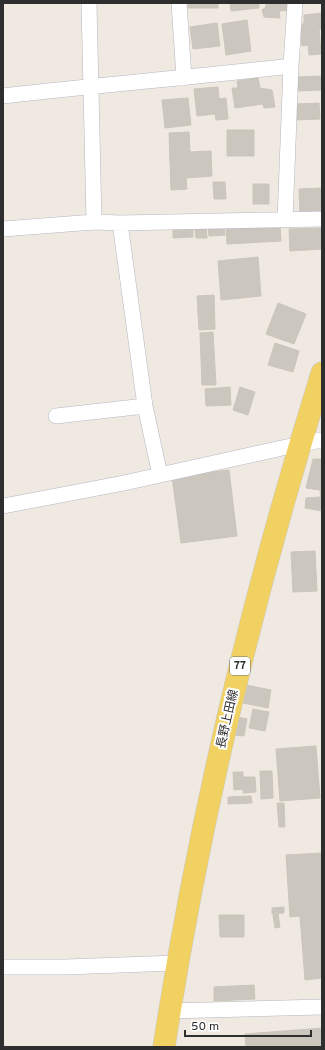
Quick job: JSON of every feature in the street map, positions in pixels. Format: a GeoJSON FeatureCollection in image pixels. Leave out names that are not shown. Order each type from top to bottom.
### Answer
{"type":"FeatureCollection","features":[{"type":"Feature","properties":{"kind":"main road","name":"長野上田線"},"geometry":{"type":"LineString","coordinates":[[164,1047],[177,963],[204,823],[235,686],[261,582],[300,444],[322,373]]}},
{"type":"Feature","properties":{"kind":"street"},"geometry":{"type":"LineString","coordinates":[[89,3],[94,222]]}},
{"type":"Feature","properties":{"kind":"street"},"geometry":{"type":"LineString","coordinates":[[179,3],[184,78]]}},
{"type":"Feature","properties":{"kind":"street"},"geometry":{"type":"LineString","coordinates":[[285,220],[295,3]]}},
{"type":"Feature","properties":{"kind":"street"},"geometry":{"type":"LineString","coordinates":[[3,96],[291,66]]}},
{"type":"Feature","properties":{"kind":"street"},"geometry":{"type":"LineString","coordinates":[[3,229],[94,222],[120,224],[322,219]]}},
{"type":"Feature","properties":{"kind":"street"},"geometry":{"type":"LineString","coordinates":[[120,224],[145,406],[160,475]]}},
{"type":"Feature","properties":{"kind":"street"},"geometry":{"type":"LineString","coordinates":[[56,416],[145,406]]}},
{"type":"Feature","properties":{"kind":"street"},"geometry":{"type":"LineString","coordinates":[[3,506],[160,475],[322,440]]}},
{"type":"Feature","properties":{"kind":"street"},"geometry":{"type":"LineString","coordinates":[[3,967],[65,967],[177,963]]}},
{"type":"Feature","properties":{"kind":"street"},"geometry":{"type":"LineString","coordinates":[[169,1010],[322,1007]]}},
{"type":"Feature","properties":{"kind":"building"},"geometry":{"type":"Polygon","coordinates":[[[188,3],[218,3],[218,8],[188,8],[188,3]]]}},
{"type":"Feature","properties":{"kind":"building"},"geometry":{"type":"Polygon","coordinates":[[[230,3],[259,3],[259,8],[231,11],[230,3]]]}},
{"type":"Feature","properties":{"kind":"building"},"geometry":{"type":"Polygon","coordinates":[[[266,3],[292,3],[292,10],[279,11],[280,18],[264,17],[262,10],[266,7],[266,3]]]}},
{"type":"Feature","properties":{"kind":"building"},"geometry":{"type":"Polygon","coordinates":[[[322,13],[322,29],[319,29],[321,54],[309,55],[308,45],[302,46],[301,28],[304,22],[304,15],[322,13]]]}},
{"type":"Feature","properties":{"kind":"building"},"geometry":{"type":"Polygon","coordinates":[[[247,20],[251,51],[226,55],[222,24],[247,20]]]}},
{"type":"Feature","properties":{"kind":"building"},"geometry":{"type":"Polygon","coordinates":[[[217,23],[220,46],[193,49],[190,27],[217,23]]]}},
{"type":"Feature","properties":{"kind":"building"},"geometry":{"type":"Polygon","coordinates":[[[322,76],[322,90],[297,91],[297,77],[322,76]]]}},
{"type":"Feature","properties":{"kind":"building"},"geometry":{"type":"Polygon","coordinates":[[[258,78],[260,88],[272,90],[275,107],[264,108],[263,104],[235,108],[232,88],[238,88],[237,81],[258,78]]]}},
{"type":"Feature","properties":{"kind":"building"},"geometry":{"type":"Polygon","coordinates":[[[218,87],[219,99],[226,98],[228,119],[216,120],[215,114],[197,116],[194,89],[218,87]]]}},
{"type":"Feature","properties":{"kind":"building"},"geometry":{"type":"Polygon","coordinates":[[[188,98],[191,125],[165,128],[162,100],[188,98]]]}},
{"type":"Feature","properties":{"kind":"building"},"geometry":{"type":"Polygon","coordinates":[[[319,103],[320,119],[295,120],[295,104],[319,103]]]}},
{"type":"Feature","properties":{"kind":"building"},"geometry":{"type":"Polygon","coordinates":[[[227,130],[254,130],[254,156],[227,156],[227,130]]]}},
{"type":"Feature","properties":{"kind":"building"},"geometry":{"type":"Polygon","coordinates":[[[189,132],[190,152],[211,151],[212,176],[186,178],[187,189],[171,190],[169,133],[189,132]]]}},
{"type":"Feature","properties":{"kind":"building"},"geometry":{"type":"Polygon","coordinates":[[[213,182],[225,182],[226,199],[214,199],[213,182]]]}},
{"type":"Feature","properties":{"kind":"building"},"geometry":{"type":"Polygon","coordinates":[[[253,184],[269,184],[269,204],[253,204],[253,184]]]}},
{"type":"Feature","properties":{"kind":"building"},"geometry":{"type":"Polygon","coordinates":[[[322,188],[322,213],[300,215],[299,189],[322,188]]]}},
{"type":"Feature","properties":{"kind":"building"},"geometry":{"type":"Polygon","coordinates":[[[280,225],[281,241],[227,244],[226,228],[280,225]]]}},
{"type":"Feature","properties":{"kind":"building"},"geometry":{"type":"Polygon","coordinates":[[[224,227],[225,235],[209,236],[208,228],[224,227]]]}},
{"type":"Feature","properties":{"kind":"building"},"geometry":{"type":"Polygon","coordinates":[[[173,228],[193,228],[193,237],[173,238],[173,228]]]}},
{"type":"Feature","properties":{"kind":"building"},"geometry":{"type":"Polygon","coordinates":[[[195,228],[206,228],[207,238],[196,238],[195,228]]]}},
{"type":"Feature","properties":{"kind":"building"},"geometry":{"type":"Polygon","coordinates":[[[322,228],[322,249],[290,251],[289,229],[322,228]]]}},
{"type":"Feature","properties":{"kind":"building"},"geometry":{"type":"Polygon","coordinates":[[[258,257],[261,296],[221,300],[218,261],[258,257]]]}},
{"type":"Feature","properties":{"kind":"building"},"geometry":{"type":"Polygon","coordinates":[[[214,295],[215,329],[199,330],[197,296],[214,295]]]}},
{"type":"Feature","properties":{"kind":"building"},"geometry":{"type":"Polygon","coordinates":[[[278,303],[306,314],[294,344],[266,334],[278,303]]]}},
{"type":"Feature","properties":{"kind":"building"},"geometry":{"type":"Polygon","coordinates":[[[213,332],[216,385],[202,385],[200,333],[213,332]]]}},
{"type":"Feature","properties":{"kind":"building"},"geometry":{"type":"Polygon","coordinates":[[[275,343],[299,351],[293,372],[268,365],[275,343]]]}},
{"type":"Feature","properties":{"kind":"building"},"geometry":{"type":"Polygon","coordinates":[[[230,387],[231,405],[206,406],[205,389],[230,387]]]}},
{"type":"Feature","properties":{"kind":"building"},"geometry":{"type":"Polygon","coordinates":[[[240,387],[255,392],[248,415],[233,410],[240,387]]]}},
{"type":"Feature","properties":{"kind":"building"},"geometry":{"type":"Polygon","coordinates":[[[313,459],[322,459],[322,511],[305,508],[306,498],[321,497],[320,490],[306,488],[313,459]]]}},
{"type":"Feature","properties":{"kind":"building"},"geometry":{"type":"Polygon","coordinates":[[[229,470],[237,536],[181,543],[172,477],[229,470]]]}},
{"type":"Feature","properties":{"kind":"building"},"geometry":{"type":"Polygon","coordinates":[[[315,551],[317,591],[293,592],[291,552],[315,551]]]}},
{"type":"Feature","properties":{"kind":"building"},"geometry":{"type":"Polygon","coordinates":[[[246,685],[271,690],[268,708],[243,703],[246,685]]]}},
{"type":"Feature","properties":{"kind":"building"},"geometry":{"type":"Polygon","coordinates":[[[253,709],[269,712],[265,731],[249,728],[253,709]]]}},
{"type":"Feature","properties":{"kind":"building"},"geometry":{"type":"Polygon","coordinates":[[[238,717],[247,719],[244,736],[235,735],[238,717]]]}},
{"type":"Feature","properties":{"kind":"building"},"geometry":{"type":"Polygon","coordinates":[[[316,746],[320,798],[280,801],[276,749],[316,746]]]}},
{"type":"Feature","properties":{"kind":"building"},"geometry":{"type":"Polygon","coordinates":[[[260,771],[272,771],[273,798],[261,799],[260,771]]]}},
{"type":"Feature","properties":{"kind":"building"},"geometry":{"type":"Polygon","coordinates":[[[233,772],[243,772],[243,777],[255,777],[256,792],[243,793],[243,789],[234,790],[233,772]]]}},
{"type":"Feature","properties":{"kind":"building"},"geometry":{"type":"Polygon","coordinates":[[[251,796],[252,803],[228,804],[228,797],[251,796]]]}},
{"type":"Feature","properties":{"kind":"building"},"geometry":{"type":"Polygon","coordinates":[[[277,803],[284,803],[285,827],[279,827],[277,803]]]}},
{"type":"Feature","properties":{"kind":"building"},"geometry":{"type":"Polygon","coordinates":[[[322,853],[322,978],[305,980],[300,916],[290,917],[286,855],[322,853]]]}},
{"type":"Feature","properties":{"kind":"building"},"geometry":{"type":"Polygon","coordinates":[[[284,907],[284,913],[272,914],[272,908],[284,907]]]}},
{"type":"Feature","properties":{"kind":"building"},"geometry":{"type":"Polygon","coordinates":[[[278,914],[280,927],[275,928],[273,915],[278,914]]]}},
{"type":"Feature","properties":{"kind":"building"},"geometry":{"type":"Polygon","coordinates":[[[219,915],[244,915],[244,937],[220,937],[219,915]]]}},
{"type":"Feature","properties":{"kind":"building"},"geometry":{"type":"Polygon","coordinates":[[[254,985],[255,999],[214,1001],[214,987],[254,985]]]}},
{"type":"Feature","properties":{"kind":"building"},"geometry":{"type":"Polygon","coordinates":[[[322,1028],[322,1047],[246,1047],[245,1034],[322,1028]]]}}]}
